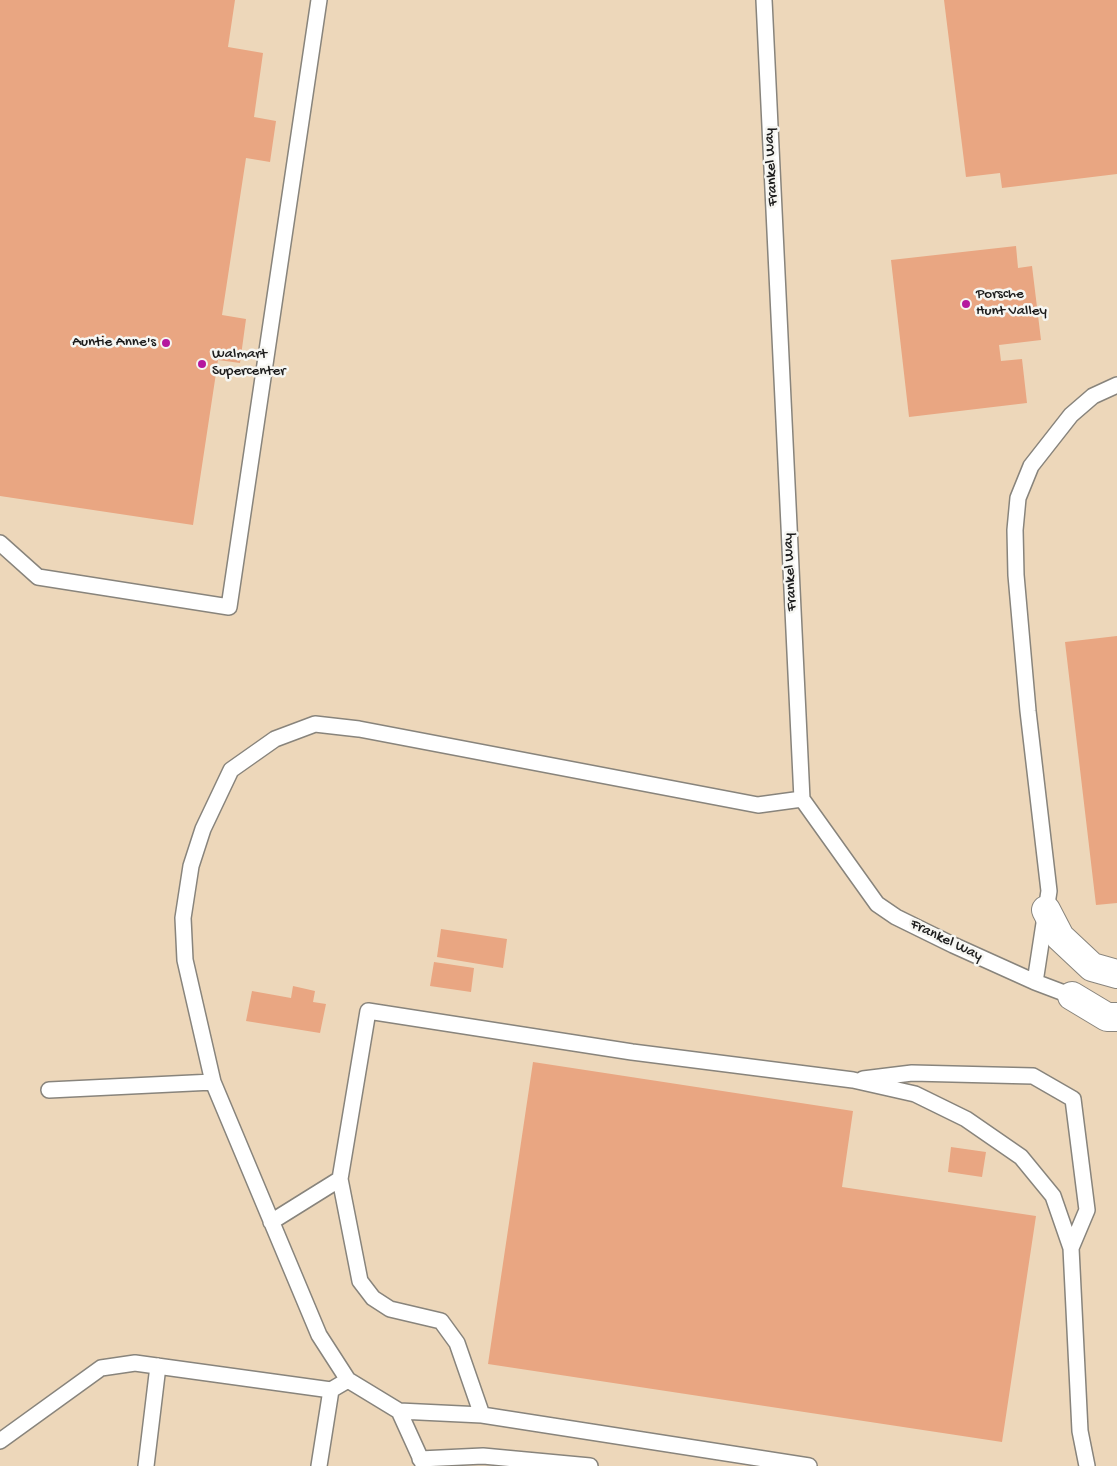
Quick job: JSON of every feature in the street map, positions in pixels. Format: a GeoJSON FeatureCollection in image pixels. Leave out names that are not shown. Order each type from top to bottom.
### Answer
{"type":"FeatureCollection","features":[{"type":"Feature","properties":{"kind":"street"},"geometry":{"type":"LineString","coordinates":[[1046,910],[1060,937],[1092,967],[1117,974]]}},
{"type":"Feature","properties":{"kind":"street"},"geometry":{"type":"LineString","coordinates":[[1072,996],[1117,986]]}},
{"type":"Feature","properties":{"kind":"street","name":"Frankel Way"},"geometry":{"type":"LineString","coordinates":[[1072,996],[1106,1017],[1117,1017]]}},
{"type":"Feature","properties":{"kind":"lane"},"geometry":{"type":"LineString","coordinates":[[0,543],[38,577],[229,607],[319,0]]}},
{"type":"Feature","properties":{"kind":"lane","name":"Frankel Way"},"geometry":{"type":"LineString","coordinates":[[764,0],[802,799],[877,904],[896,917],[1034,982],[1072,996]]}},
{"type":"Feature","properties":{"kind":"lane"},"geometry":{"type":"LineString","coordinates":[[1034,982],[1049,891],[1028,711],[1016,575],[1015,530],[1018,498],[1031,466],[1071,415],[1093,396],[1117,384]]}},
{"type":"Feature","properties":{"kind":"lane"},"geometry":{"type":"LineString","coordinates":[[802,799],[758,805],[360,729],[316,724],[275,739],[231,770],[203,829],[191,866],[183,918],[185,960],[213,1082],[319,1335],[348,1380],[399,1411],[482,1414],[809,1466]]}},
{"type":"Feature","properties":{"kind":"lane"},"geometry":{"type":"LineString","coordinates":[[482,1414],[457,1343],[441,1321],[390,1309],[373,1298],[360,1280],[340,1178],[368,1012],[632,1052],[853,1080],[915,1094],[966,1119],[1020,1158],[1053,1196],[1071,1248],[1080,1431],[1088,1466]]}},
{"type":"Feature","properties":{"kind":"lane"},"geometry":{"type":"LineString","coordinates":[[853,1080],[912,1072],[1033,1076],[1072,1099],[1086,1210],[1071,1248]]}},
{"type":"Feature","properties":{"kind":"lane"},"geometry":{"type":"LineString","coordinates":[[49,1090],[213,1082]]}},
{"type":"Feature","properties":{"kind":"lane"},"geometry":{"type":"LineString","coordinates":[[272,1222],[340,1178]]}},
{"type":"Feature","properties":{"kind":"lane"},"geometry":{"type":"LineString","coordinates":[[0,1441],[101,1368],[135,1363],[331,1390],[348,1380]]}},
{"type":"Feature","properties":{"kind":"lane"},"geometry":{"type":"LineString","coordinates":[[146,1466],[158,1366]]}},
{"type":"Feature","properties":{"kind":"lane"},"geometry":{"type":"LineString","coordinates":[[319,1466],[331,1390]]}},
{"type":"Feature","properties":{"kind":"lane"},"geometry":{"type":"LineString","coordinates":[[399,1411],[422,1462],[483,1456],[590,1466]]}},
{"type":"Feature","properties":{"kind":"shaded area"},"geometry":{"type":"Polygon","coordinates":[[[0,0],[1117,0],[1117,1466],[0,1466],[0,0]]]}},
{"type":"Feature","properties":{"kind":"building"},"geometry":{"type":"Polygon","coordinates":[[[0,0],[235,0],[228,47],[263,53],[254,117],[276,121],[270,162],[246,158],[222,315],[246,319],[240,363],[218,360],[193,525],[0,496],[0,0]]]}},
{"type":"Feature","properties":{"kind":"building"},"geometry":{"type":"Polygon","coordinates":[[[944,0],[1117,0],[1117,174],[1002,188],[1000,173],[966,177],[944,0]]]}},
{"type":"Feature","properties":{"kind":"building","name":"Porsche Hunt Valley"},"geometry":{"type":"Polygon","coordinates":[[[1016,246],[1018,268],[1032,266],[1041,340],[999,345],[1001,361],[1022,359],[1027,403],[909,417],[891,260],[1016,246]]]}},
{"type":"Feature","properties":{"kind":"building"},"geometry":{"type":"Polygon","coordinates":[[[1117,636],[1117,903],[1096,905],[1065,642],[1117,636]]]}},
{"type":"Feature","properties":{"kind":"building"},"geometry":{"type":"Polygon","coordinates":[[[441,929],[507,939],[503,968],[437,957],[441,929]]]}},
{"type":"Feature","properties":{"kind":"building"},"geometry":{"type":"Polygon","coordinates":[[[434,962],[474,968],[471,992],[430,986],[434,962]]]}},
{"type":"Feature","properties":{"kind":"building"},"geometry":{"type":"Polygon","coordinates":[[[293,986],[315,991],[313,1002],[326,1004],[320,1033],[246,1021],[252,991],[291,998],[293,986]]]}},
{"type":"Feature","properties":{"kind":"building"},"geometry":{"type":"Polygon","coordinates":[[[533,1062],[853,1111],[842,1187],[1036,1216],[1002,1442],[488,1364],[533,1062]]]}},
{"type":"Feature","properties":{"kind":"building"},"geometry":{"type":"Polygon","coordinates":[[[951,1147],[986,1152],[982,1177],[948,1172],[951,1147]]]}},
{"type":"Feature","properties":{"kind":"place","name":"Porsche Hunt Valley"},"geometry":{"type":"Point","coordinates":[966,304]}},
{"type":"Feature","properties":{"kind":"place","name":"Auntie Anne's"},"geometry":{"type":"Point","coordinates":[166,343]}},
{"type":"Feature","properties":{"kind":"place","name":"Walmart Supercenter"},"geometry":{"type":"Point","coordinates":[202,364]}}]}
